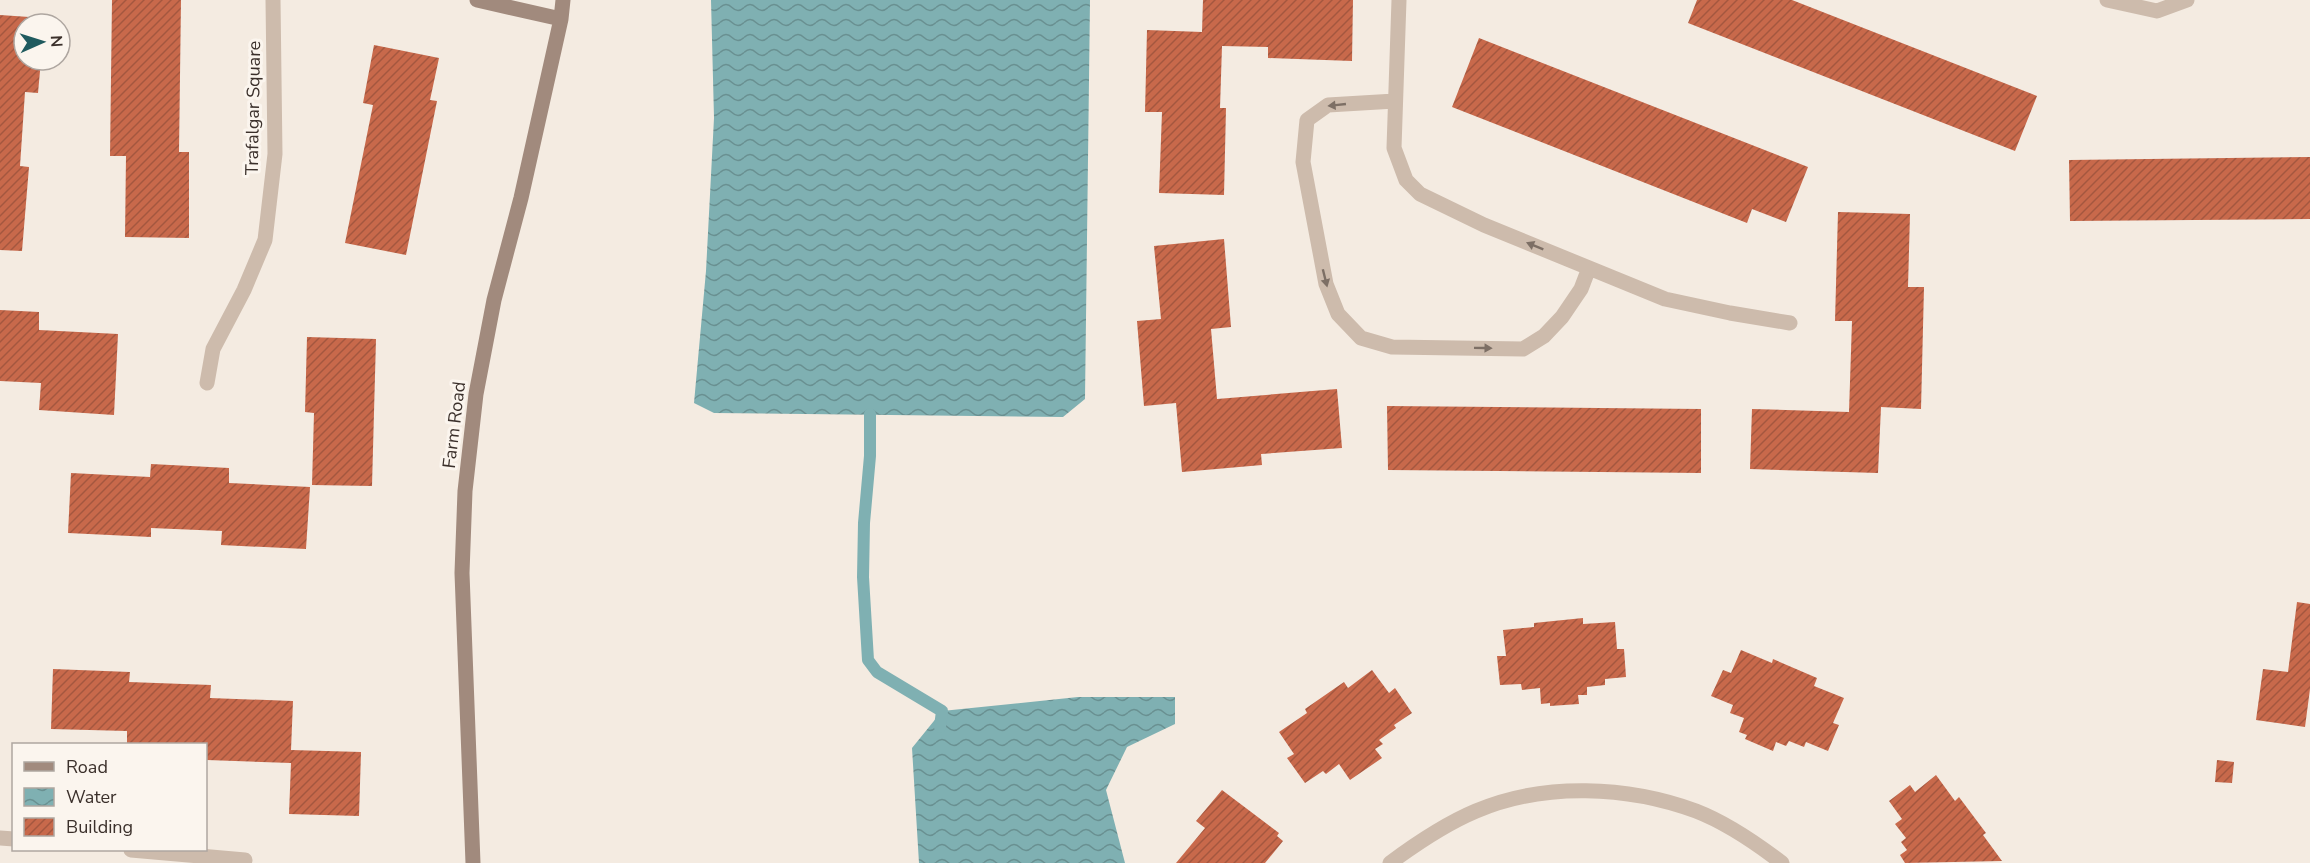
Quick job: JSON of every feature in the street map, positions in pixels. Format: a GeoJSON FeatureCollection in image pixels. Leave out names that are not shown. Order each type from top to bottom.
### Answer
{"type":"FeatureCollection","features":[{"type":"Feature","properties":{"kind":"street","name":"Trafalgar Square"},"geometry":{"type":"LineString","coordinates":[[207,383],[213,349],[244,290],[265,240],[274,154],[273,0]]}},
{"type":"Feature","properties":{"kind":"street"},"geometry":{"type":"LineString","coordinates":[[477,0],[561,19]]}},
{"type":"Feature","properties":{"kind":"street","name":"Farm Road"},"geometry":{"type":"LineString","coordinates":[[474,863],[462,573],[465,491],[476,393],[494,300],[520,198],[561,19],[563,0]]}},
{"type":"Feature","properties":{"kind":"street"},"geometry":{"type":"LineString","coordinates":[[1399,0],[1394,147],[1406,180],[1420,194],[1484,225],[1665,299],[1790,323]]}},
{"type":"Feature","properties":{"kind":"street"},"geometry":{"type":"LineString","coordinates":[[2107,0],[2157,10],[2187,0]]}},
{"type":"Feature","properties":{"kind":"street"},"geometry":{"type":"LineString","coordinates":[[1395,101],[1328,105],[1307,120],[1303,162],[1326,284],[1338,314],[1361,338],[1392,346],[1523,349],[1544,336],[1562,317],[1581,289],[1589,268]]}},
{"type":"Feature","properties":{"kind":"street"},"geometry":{"type":"LineString","coordinates":[[1390,863],[1444,827],[1478,810],[1529,795],[1584,790],[1632,794],[1697,811],[1754,841],[1782,863]]}},
{"type":"Feature","properties":{"kind":"street"},"geometry":{"type":"LineString","coordinates":[[151,851],[245,860]]}},
{"type":"Feature","properties":{"kind":"water"},"geometry":{"type":"Polygon","coordinates":[[[711,0],[1090,0],[1085,399],[1063,417],[714,413],[694,403],[706,271],[714,118],[711,0]]]}},
{"type":"Feature","properties":{"kind":"water"},"geometry":{"type":"Polygon","coordinates":[[[1078,697],[1175,697],[1175,724],[1127,747],[1106,790],[1125,863],[919,863],[912,748],[942,711],[1078,697]]]}},
{"type":"Feature","properties":{"kind":"building"},"geometry":{"type":"Polygon","coordinates":[[[112,0],[181,0],[179,152],[189,152],[189,238],[125,237],[126,156],[110,156],[112,0]]]}},
{"type":"Feature","properties":{"kind":"building"},"geometry":{"type":"Polygon","coordinates":[[[1203,0],[1353,0],[1352,61],[1268,58],[1268,47],[1222,46],[1220,108],[1226,108],[1224,195],[1159,193],[1162,112],[1145,112],[1147,30],[1202,32],[1203,0]]]}},
{"type":"Feature","properties":{"kind":"building"},"geometry":{"type":"Polygon","coordinates":[[[1697,0],[1792,0],[2037,96],[2015,151],[1688,23],[1697,0]]]}},
{"type":"Feature","properties":{"kind":"building"},"geometry":{"type":"Polygon","coordinates":[[[0,15],[12,16],[12,72],[40,72],[38,93],[25,92],[20,166],[29,167],[22,251],[0,250],[0,15]]]}},
{"type":"Feature","properties":{"kind":"building"},"geometry":{"type":"Polygon","coordinates":[[[1479,38],[1808,167],[1786,222],[1752,209],[1747,223],[1452,107],[1479,38]]]}},
{"type":"Feature","properties":{"kind":"building"},"geometry":{"type":"Polygon","coordinates":[[[374,45],[439,58],[430,100],[437,101],[406,255],[345,243],[373,105],[363,103],[374,45]]]}},
{"type":"Feature","properties":{"kind":"building"},"geometry":{"type":"Polygon","coordinates":[[[2310,157],[2310,219],[2070,221],[2069,160],[2310,157]]]}},
{"type":"Feature","properties":{"kind":"building"},"geometry":{"type":"Polygon","coordinates":[[[1838,212],[1910,214],[1908,287],[1924,287],[1921,409],[1881,407],[1878,473],[1750,469],[1752,409],[1849,412],[1852,321],[1835,321],[1838,212]]]}},
{"type":"Feature","properties":{"kind":"building"},"geometry":{"type":"Polygon","coordinates":[[[1224,239],[1231,327],[1211,329],[1217,399],[1337,389],[1342,448],[1261,454],[1262,465],[1182,472],[1176,403],[1144,406],[1137,321],[1161,319],[1154,246],[1224,239]]]}},
{"type":"Feature","properties":{"kind":"building"},"geometry":{"type":"Polygon","coordinates":[[[0,310],[39,312],[39,330],[118,334],[114,415],[39,410],[41,383],[0,381],[0,310]]]}},
{"type":"Feature","properties":{"kind":"building"},"geometry":{"type":"Polygon","coordinates":[[[307,337],[376,339],[372,486],[312,485],[314,413],[305,412],[307,337]]]}},
{"type":"Feature","properties":{"kind":"building"},"geometry":{"type":"Polygon","coordinates":[[[1387,406],[1701,409],[1701,473],[1388,470],[1387,406]]]}},
{"type":"Feature","properties":{"kind":"building"},"geometry":{"type":"Polygon","coordinates":[[[151,464],[229,468],[229,483],[310,487],[306,549],[221,545],[222,531],[151,528],[151,537],[68,533],[71,473],[150,477],[151,464]]]}},
{"type":"Feature","properties":{"kind":"building"},"geometry":{"type":"Polygon","coordinates":[[[2297,602],[2310,604],[2310,689],[2305,727],[2256,720],[2263,669],[2288,672],[2297,602]]]}},
{"type":"Feature","properties":{"kind":"building"},"geometry":{"type":"Polygon","coordinates":[[[1583,618],[1583,624],[1615,622],[1617,649],[1624,649],[1626,677],[1605,679],[1605,685],[1587,687],[1587,695],[1578,695],[1579,704],[1550,706],[1550,703],[1541,704],[1540,688],[1522,690],[1521,684],[1500,685],[1497,656],[1506,656],[1503,630],[1534,627],[1534,623],[1583,618]]]}},
{"type":"Feature","properties":{"kind":"building"},"geometry":{"type":"Polygon","coordinates":[[[1741,650],[1772,663],[1773,659],[1817,678],[1814,686],[1844,698],[1833,723],[1839,725],[1828,751],[1806,742],[1804,747],[1789,741],[1786,746],[1776,742],[1773,751],[1745,739],[1747,735],[1739,732],[1744,718],[1730,713],[1733,705],[1711,696],[1723,670],[1731,673],[1741,650]]]}},
{"type":"Feature","properties":{"kind":"building"},"geometry":{"type":"Polygon","coordinates":[[[53,669],[130,672],[129,682],[211,685],[210,698],[293,701],[291,750],[361,752],[359,816],[289,814],[291,763],[207,760],[207,743],[127,743],[127,731],[51,729],[53,669]]]}},
{"type":"Feature","properties":{"kind":"building"},"geometry":{"type":"Polygon","coordinates":[[[1372,670],[1389,693],[1395,688],[1412,713],[1394,725],[1396,728],[1379,740],[1383,744],[1375,749],[1382,758],[1350,780],[1339,764],[1326,774],[1323,771],[1305,783],[1287,758],[1294,754],[1279,732],[1307,713],[1305,709],[1344,682],[1348,688],[1372,670]]]}},
{"type":"Feature","properties":{"kind":"building"},"geometry":{"type":"Polygon","coordinates":[[[2217,760],[2234,762],[2232,783],[2215,782],[2217,760]]]}},
{"type":"Feature","properties":{"kind":"building"},"geometry":{"type":"Polygon","coordinates":[[[1936,775],[1955,801],[1959,797],[1986,833],[1983,835],[2002,861],[1905,863],[1900,855],[1907,850],[1901,842],[1906,838],[1895,824],[1902,819],[1889,801],[1910,785],[1915,792],[1936,775]]]}},
{"type":"Feature","properties":{"kind":"building"},"geometry":{"type":"Polygon","coordinates":[[[1222,790],[1279,833],[1277,836],[1283,841],[1265,863],[1176,863],[1205,828],[1196,821],[1222,790]]]}},
{"type":"Feature","properties":{"kind":"waterway"},"geometry":{"type":"LineString","coordinates":[[870,414],[870,456],[864,523],[863,577],[868,660],[877,672],[942,711],[940,727]]}}]}
